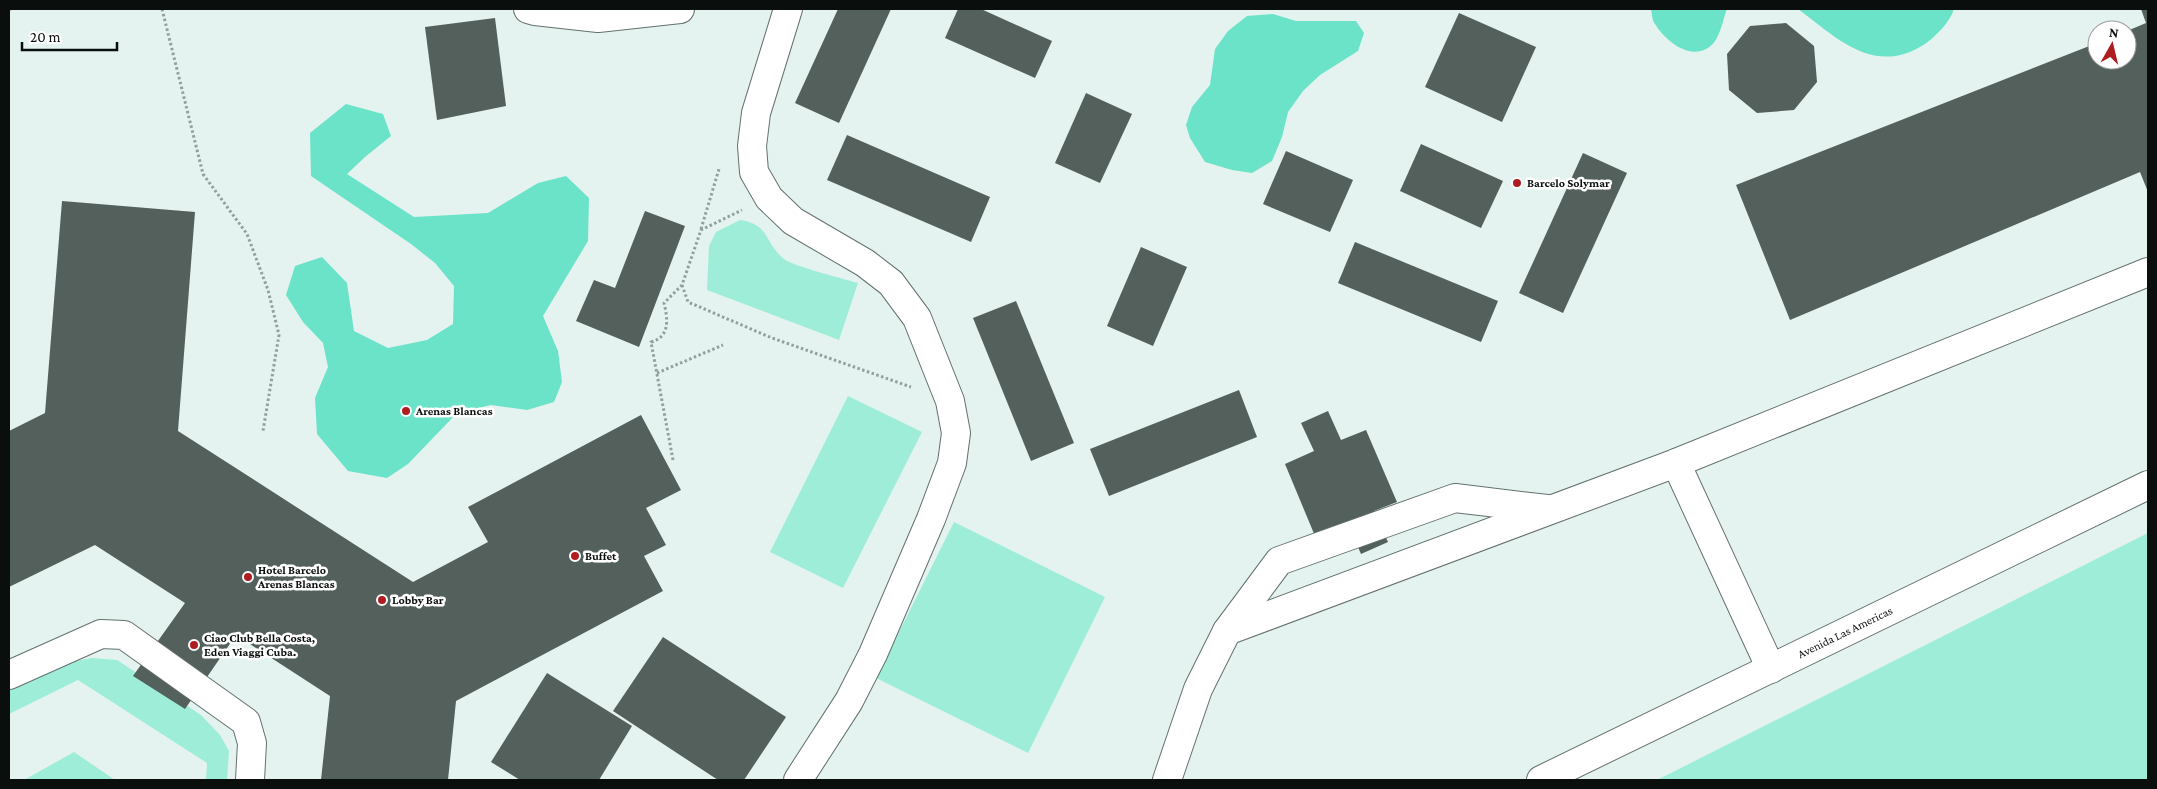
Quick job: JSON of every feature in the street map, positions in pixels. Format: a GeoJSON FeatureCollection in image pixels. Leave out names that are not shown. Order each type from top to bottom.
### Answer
{"type":"FeatureCollection","features":[{"type":"Feature","properties":{"kind":"street"},"geometry":{"type":"LineString","coordinates":[[528,9],[598,18],[680,9]]}},
{"type":"Feature","properties":{"kind":"street"},"geometry":{"type":"LineString","coordinates":[[788,9],[756,113],[752,146],[754,172],[768,198],[793,221],[865,263],[891,283],[918,318],[950,401],[956,432],[952,463],[931,519],[873,654],[849,701],[798,780]]}},
{"type":"Feature","properties":{"kind":"street"},"geometry":{"type":"LineString","coordinates":[[1227,631],[1676,463],[2148,272]]}},
{"type":"Feature","properties":{"kind":"street"},"geometry":{"type":"LineString","coordinates":[[1676,463],[1771,669]]}},
{"type":"Feature","properties":{"kind":"street","name":"Avenida Las Americas"},"geometry":{"type":"LineString","coordinates":[[1542,780],[2148,485]]}},
{"type":"Feature","properties":{"kind":"street"},"geometry":{"type":"LineString","coordinates":[[1168,780],[1198,689],[1227,631],[1279,561],[1454,498],[1551,510]]}},
{"type":"Feature","properties":{"kind":"street"},"geometry":{"type":"LineString","coordinates":[[9,675],[101,634],[124,635],[246,722],[252,743],[250,780]]}},
{"type":"Feature","properties":{"kind":"path"},"geometry":{"type":"LineString","coordinates":[[162,9],[203,174],[247,234],[268,290],[279,335],[263,431]]}},
{"type":"Feature","properties":{"kind":"path"},"geometry":{"type":"LineString","coordinates":[[673,460],[651,342],[659,340],[666,331],[668,320],[664,303],[682,285],[719,169]]}},
{"type":"Feature","properties":{"kind":"path"},"geometry":{"type":"LineString","coordinates":[[701,230],[742,210],[768,216],[784,212]]}},
{"type":"Feature","properties":{"kind":"path"},"geometry":{"type":"LineString","coordinates":[[682,285],[688,302],[695,306],[772,338],[950,401]]}},
{"type":"Feature","properties":{"kind":"path"},"geometry":{"type":"LineString","coordinates":[[657,373],[723,345]]}},
{"type":"Feature","properties":{"kind":"shaded area"},"geometry":{"type":"Polygon","coordinates":[[[1651,9],[1727,9],[1720,31],[1711,46],[1699,51],[1691,51],[1677,46],[1664,36],[1654,22],[1651,9]]]}},
{"type":"Feature","properties":{"kind":"shaded area"},"geometry":{"type":"Polygon","coordinates":[[[1798,9],[1954,9],[1942,28],[1925,44],[1906,53],[1889,57],[1857,50],[1842,42],[1798,9]]]}},
{"type":"Feature","properties":{"kind":"shaded area"},"geometry":{"type":"Polygon","coordinates":[[[1273,14],[1296,21],[1356,21],[1364,33],[1358,51],[1320,75],[1303,91],[1288,112],[1282,137],[1272,161],[1252,173],[1232,170],[1205,162],[1190,138],[1186,125],[1192,107],[1210,85],[1215,49],[1228,31],[1247,16],[1273,14]]]}},
{"type":"Feature","properties":{"kind":"shaded area"},"geometry":{"type":"Polygon","coordinates":[[[346,104],[383,114],[391,136],[347,174],[414,217],[488,213],[538,183],[566,176],[589,198],[588,241],[543,316],[558,351],[562,382],[554,402],[527,410],[491,405],[457,413],[408,464],[387,478],[348,471],[317,434],[315,398],[328,367],[323,343],[303,322],[286,295],[295,266],[322,257],[347,283],[354,331],[388,348],[427,340],[453,324],[454,286],[435,263],[411,244],[311,176],[310,133],[346,104]]]}},
{"type":"Feature","properties":{"kind":"shaded area"},"geometry":{"type":"Polygon","coordinates":[[[740,220],[750,222],[762,230],[778,253],[789,262],[858,283],[839,340],[707,290],[709,246],[716,232],[740,220]]]}},
{"type":"Feature","properties":{"kind":"shaded area"},"geometry":{"type":"Polygon","coordinates":[[[848,396],[922,432],[843,588],[770,552],[848,396]]]}},
{"type":"Feature","properties":{"kind":"shaded area"},"geometry":{"type":"Polygon","coordinates":[[[954,522],[1105,597],[1028,753],[876,678],[954,522]]]}},
{"type":"Feature","properties":{"kind":"shaded area"},"geometry":{"type":"Polygon","coordinates":[[[2148,533],[2148,780],[1657,780],[2148,533]]]}},
{"type":"Feature","properties":{"kind":"shaded area"},"geometry":{"type":"Polygon","coordinates":[[[92,658],[117,660],[201,715],[220,735],[229,751],[227,780],[206,780],[207,763],[78,680],[9,714],[9,688],[59,664],[92,658]]]}},
{"type":"Feature","properties":{"kind":"shaded area"},"geometry":{"type":"Polygon","coordinates":[[[74,752],[115,780],[24,780],[74,752]]]}},
{"type":"Feature","properties":{"kind":"building"},"geometry":{"type":"Polygon","coordinates":[[[838,9],[891,9],[839,123],[795,103],[838,9]]]}},
{"type":"Feature","properties":{"kind":"building"},"geometry":{"type":"Polygon","coordinates":[[[958,9],[981,9],[1052,41],[1035,78],[945,38],[958,9]]]}},
{"type":"Feature","properties":{"kind":"building"},"geometry":{"type":"Polygon","coordinates":[[[2141,9],[2148,9],[2148,192],[2140,172],[1790,320],[1736,185],[2087,47],[2087,70],[2137,70],[2137,27],[2146,23],[2141,9]]]}},
{"type":"Feature","properties":{"kind":"building"},"geometry":{"type":"Polygon","coordinates":[[[1459,13],[1536,47],[1502,122],[1425,87],[1459,13]]]}},
{"type":"Feature","properties":{"kind":"building"},"geometry":{"type":"Polygon","coordinates":[[[495,18],[506,106],[437,120],[425,27],[495,18]]]}},
{"type":"Feature","properties":{"kind":"building"},"geometry":{"type":"Polygon","coordinates":[[[1786,23],[1814,46],[1817,82],[1794,110],[1757,113],[1729,90],[1727,54],[1750,26],[1786,23]]]}},
{"type":"Feature","properties":{"kind":"building"},"geometry":{"type":"Polygon","coordinates":[[[1086,93],[1132,114],[1100,183],[1055,163],[1086,93]]]}},
{"type":"Feature","properties":{"kind":"building"},"geometry":{"type":"Polygon","coordinates":[[[847,135],[990,197],[971,242],[827,180],[847,135]]]}},
{"type":"Feature","properties":{"kind":"building"},"geometry":{"type":"Polygon","coordinates":[[[1421,144],[1503,181],[1481,228],[1400,191],[1421,144]]]}},
{"type":"Feature","properties":{"kind":"building"},"geometry":{"type":"Polygon","coordinates":[[[1286,151],[1353,180],[1330,232],[1263,204],[1286,151]]]}},
{"type":"Feature","properties":{"kind":"building"},"geometry":{"type":"Polygon","coordinates":[[[1583,153],[1627,173],[1563,313],[1519,293],[1583,153]]]}},
{"type":"Feature","properties":{"kind":"building"},"geometry":{"type":"Polygon","coordinates":[[[62,201],[195,212],[178,431],[413,582],[488,542],[468,507],[641,415],[681,490],[646,508],[666,545],[644,556],[663,591],[456,701],[448,780],[321,780],[330,696],[236,635],[185,709],[133,676],[185,603],[95,545],[9,587],[9,431],[45,413],[62,201]]]}},
{"type":"Feature","properties":{"kind":"building"},"geometry":{"type":"Polygon","coordinates":[[[645,211],[685,226],[639,347],[576,321],[594,280],[615,288],[645,211]]]}},
{"type":"Feature","properties":{"kind":"building"},"geometry":{"type":"Polygon","coordinates":[[[1355,242],[1498,301],[1481,342],[1338,283],[1355,242]]]}},
{"type":"Feature","properties":{"kind":"building"},"geometry":{"type":"Polygon","coordinates":[[[1141,247],[1187,267],[1153,346],[1107,326],[1141,247]]]}},
{"type":"Feature","properties":{"kind":"building"},"geometry":{"type":"Polygon","coordinates":[[[1016,301],[1074,443],[1031,461],[973,318],[1016,301]]]}},
{"type":"Feature","properties":{"kind":"building"},"geometry":{"type":"Polygon","coordinates":[[[1239,390],[1257,437],[1109,496],[1090,449],[1239,390]]]}},
{"type":"Feature","properties":{"kind":"building"},"geometry":{"type":"Polygon","coordinates":[[[1328,411],[1341,440],[1366,430],[1397,502],[1374,511],[1388,542],[1361,554],[1347,522],[1315,536],[1285,464],[1314,451],[1301,423],[1328,411]]]}},
{"type":"Feature","properties":{"kind":"building"},"geometry":{"type":"Polygon","coordinates":[[[663,637],[786,717],[744,780],[718,780],[613,711],[663,637]]]}},
{"type":"Feature","properties":{"kind":"building"},"geometry":{"type":"Polygon","coordinates":[[[547,673],[632,726],[599,780],[520,780],[491,762],[547,673]]]}},
{"type":"Feature","properties":{"kind":"place","name":"Barcelo Solymar"},"geometry":{"type":"Point","coordinates":[1517,183]}},
{"type":"Feature","properties":{"kind":"place","name":"Arenas Blancas"},"geometry":{"type":"Point","coordinates":[406,411]}},
{"type":"Feature","properties":{"kind":"place","name":"Buffet"},"geometry":{"type":"Point","coordinates":[575,556]}},
{"type":"Feature","properties":{"kind":"place","name":"Hotel Barcelo Arenas Blancas"},"geometry":{"type":"Point","coordinates":[248,577]}},
{"type":"Feature","properties":{"kind":"place","name":"Lobby Bar"},"geometry":{"type":"Point","coordinates":[382,600]}},
{"type":"Feature","properties":{"kind":"place","name":"Ciao Club Bella Costa, Eden Viaggi Cuba."},"geometry":{"type":"Point","coordinates":[194,645]}}]}
